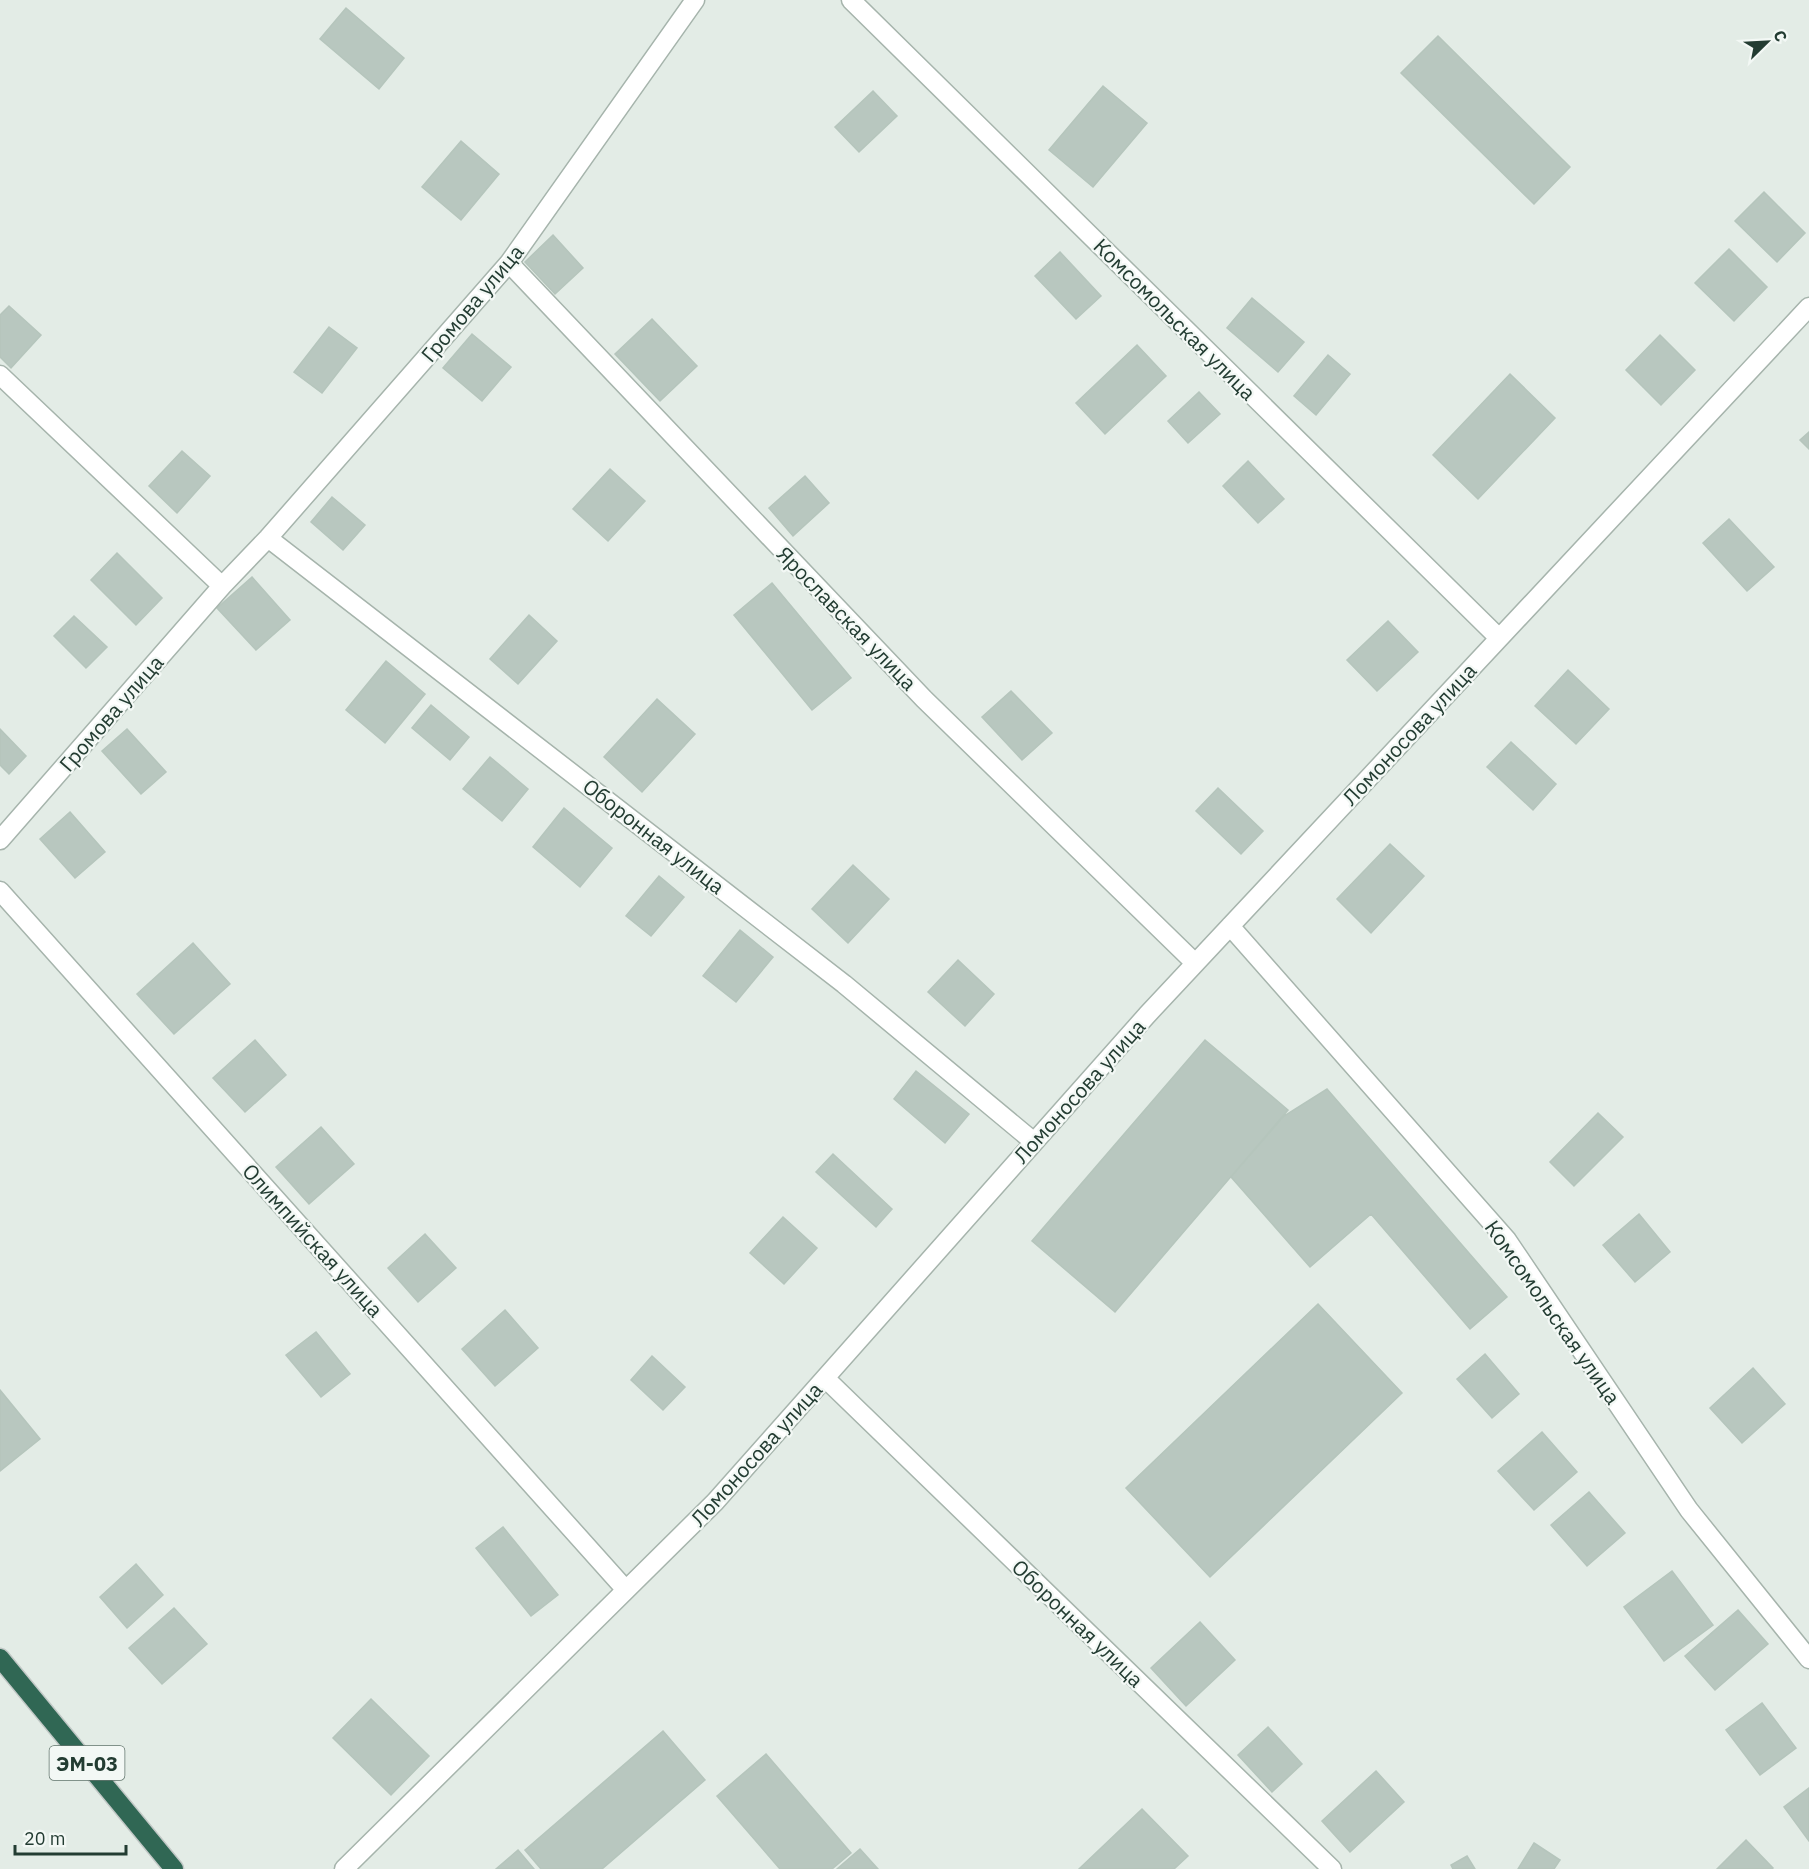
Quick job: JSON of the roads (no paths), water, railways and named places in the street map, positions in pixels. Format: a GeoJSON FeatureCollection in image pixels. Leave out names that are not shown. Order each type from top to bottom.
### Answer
{"type":"FeatureCollection","features":[{"type":"Feature","properties":{"kind":"highway","name":"ЭМ-03"},"geometry":{"type":"LineString","coordinates":[[0,1658],[174,1869]]}},
{"type":"Feature","properties":{"kind":"street","name":"Громова улица"},"geometry":{"type":"LineString","coordinates":[[0,840],[509,263],[695,0]]}},
{"type":"Feature","properties":{"kind":"street","name":"Комсомольская улица"},"geometry":{"type":"LineString","coordinates":[[851,0],[1499,638]]}},
{"type":"Feature","properties":{"kind":"street","name":"Ярославская улица"},"geometry":{"type":"LineString","coordinates":[[509,263],[924,699],[1196,963]]}},
{"type":"Feature","properties":{"kind":"street","name":"Ломоносова улица"},"geometry":{"type":"LineString","coordinates":[[344,1869],[715,1502],[1196,963],[1809,307]]}},
{"type":"Feature","properties":{"kind":"street"},"geometry":{"type":"LineString","coordinates":[[0,375],[222,586]]}},
{"type":"Feature","properties":{"kind":"street","name":"Оборонная улица"},"geometry":{"type":"LineString","coordinates":[[268,538],[844,984],[1034,1142]]}},
{"type":"Feature","properties":{"kind":"street","name":"Олимпийская улица"},"geometry":{"type":"LineString","coordinates":[[0,891],[626,1590]]}},
{"type":"Feature","properties":{"kind":"street","name":"Комсомольская улица"},"geometry":{"type":"LineString","coordinates":[[1230,926],[1507,1240],[1689,1510],[1809,1659]]}},
{"type":"Feature","properties":{"kind":"street","name":"Оборонная улица"},"geometry":{"type":"LineString","coordinates":[[825,1378],[1332,1869]]}}]}
